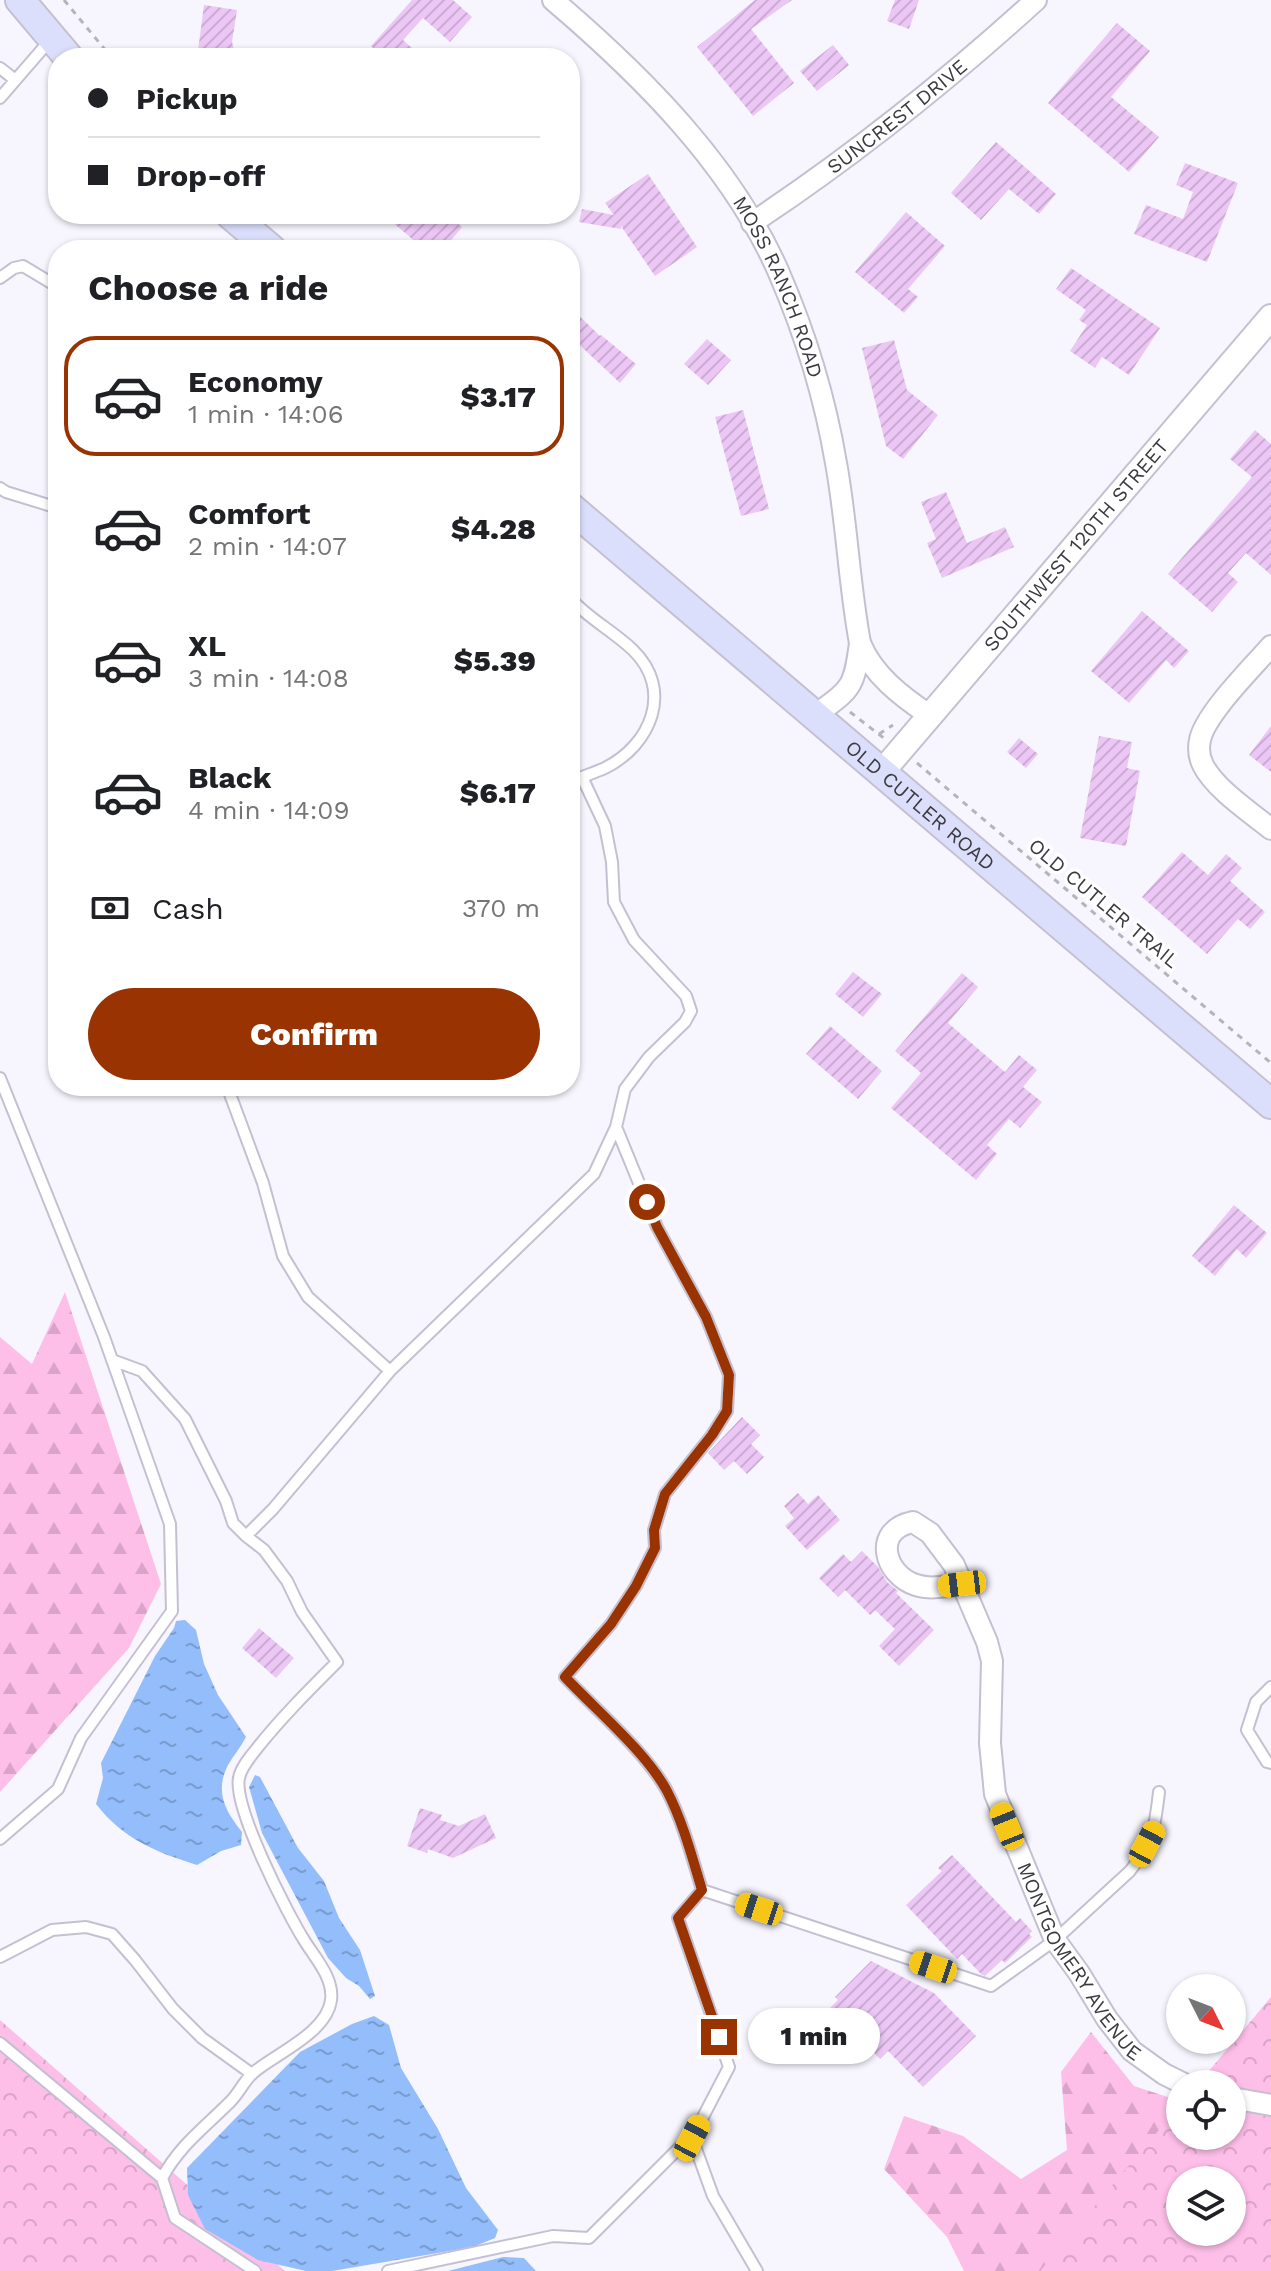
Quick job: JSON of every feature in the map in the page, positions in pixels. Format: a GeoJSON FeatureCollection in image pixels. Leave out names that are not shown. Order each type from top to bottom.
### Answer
{"type":"FeatureCollection","features":[{"type":"Feature","properties":{"kind":"main road"},"geometry":{"type":"LineString","coordinates":[[20,0],[60,48]]}},
{"type":"Feature","properties":{"kind":"main road"},"geometry":{"type":"LineString","coordinates":[[242,224],[260,240]]}},
{"type":"Feature","properties":{"kind":"main road","name":"OLD CUTLER ROAD"},"geometry":{"type":"LineString","coordinates":[[580,516],[1271,1104]]}},
{"type":"Feature","properties":{"kind":"street","name":"MOSS RANCH ROAD"},"geometry":{"type":"LineString","coordinates":[[553,0],[614,54],[665,106],[710,160],[752,223],[779,272],[810,356],[836,464],[860,643],[857,668],[850,686],[814,716]]}},
{"type":"Feature","properties":{"kind":"street","name":"SUNCREST DRIVE"},"geometry":{"type":"LineString","coordinates":[[752,223],[845,159],[906,112],[1036,0]]}},
{"type":"Feature","properties":{"kind":"street","name":"SOUTHWEST 120TH STREET"},"geometry":{"type":"LineString","coordinates":[[881,773],[1271,317]]}},
{"type":"Feature","properties":{"kind":"street","name":"MOSS RANCH ROAD"},"geometry":{"type":"LineString","coordinates":[[860,643],[887,683],[929,715]]}},
{"type":"Feature","properties":{"kind":"street"},"geometry":{"type":"LineString","coordinates":[[1271,646],[1219,706],[1200,738],[1199,752],[1204,766],[1226,791],[1271,829]]}},
{"type":"Feature","properties":{"kind":"street","name":"MONTGOMERY AVENUE"},"geometry":{"type":"LineString","coordinates":[[962,1584],[992,1661],[990,1743],[995,1794],[1024,1868],[1055,1940],[1107,2019],[1132,2051],[1166,2074]]}},
{"type":"Feature","properties":{"kind":"street"},"geometry":{"type":"LineString","coordinates":[[1246,2101],[1271,2105]]}},
{"type":"Feature","properties":{"kind":"lane"},"geometry":{"type":"LineString","coordinates":[[0,98],[14,79],[48,56]]}},
{"type":"Feature","properties":{"kind":"lane"},"geometry":{"type":"LineString","coordinates":[[0,68],[14,79]]}},
{"type":"Feature","properties":{"kind":"lane"},"geometry":{"type":"LineString","coordinates":[[0,278],[23,266],[48,281]]}},
{"type":"Feature","properties":{"kind":"lane"},"geometry":{"type":"LineString","coordinates":[[0,488],[48,505]]}},
{"type":"Feature","properties":{"kind":"lane"},"geometry":{"type":"LineString","coordinates":[[246,1536],[273,1509],[390,1371],[594,1174],[616,1127],[625,1089],[649,1057],[685,1022],[691,1011],[686,996],[634,940],[614,902],[612,862],[605,826],[582,777],[607,767],[635,744],[652,720],[654,696],[651,674],[634,651],[580,609]]}},
{"type":"Feature","properties":{"kind":"lane"},"geometry":{"type":"LineString","coordinates":[[0,1078],[112,1360],[170,1524],[172,1611],[81,1738],[58,1789],[0,1839]]}},
{"type":"Feature","properties":{"kind":"lane"},"geometry":{"type":"LineString","coordinates":[[231,1096],[263,1183],[283,1256],[308,1297],[390,1371]]}},
{"type":"Feature","properties":{"kind":"lane"},"geometry":{"type":"LineString","coordinates":[[616,1127],[657,1227],[706,1317],[729,1375],[727,1411],[665,1494],[654,1530],[655,1548],[636,1586],[611,1624],[565,1677],[633,1746],[666,1790],[688,1841],[702,1890]]}},
{"type":"Feature","properties":{"kind":"lane"},"geometry":{"type":"LineString","coordinates":[[112,1360],[142,1371],[185,1419],[226,1501],[233,1523],[264,1550],[337,1662],[283,1716],[247,1761],[238,1779],[242,1804],[257,1850],[301,1936],[330,1982],[331,2002],[320,2023],[252,2074],[232,2100],[173,2158],[162,2178]]}},
{"type":"Feature","properties":{"kind":"lane"},"geometry":{"type":"LineString","coordinates":[[1271,1687],[1256,1702],[1247,1730],[1267,1762],[1271,1763]]}},
{"type":"Feature","properties":{"kind":"lane"},"geometry":{"type":"LineString","coordinates":[[702,1890],[991,1986],[1055,1940],[1121,1881],[1140,1859],[1155,1830],[1159,1792]]}},
{"type":"Feature","properties":{"kind":"lane"},"geometry":{"type":"LineString","coordinates":[[388,2271],[553,2236],[589,2238],[692,2138],[729,2067],[678,1918],[702,1890]]}},
{"type":"Feature","properties":{"kind":"lane"},"geometry":{"type":"LineString","coordinates":[[0,1957],[52,1930],[86,1927],[112,1934],[173,2009],[202,2038],[252,2074]]}},
{"type":"Feature","properties":{"kind":"lane"},"geometry":{"type":"LineString","coordinates":[[0,2043],[162,2178],[175,2218],[255,2271]]}},
{"type":"Feature","properties":{"kind":"lane"},"geometry":{"type":"LineString","coordinates":[[692,2138],[713,2196],[757,2271]]}},
{"type":"Feature","properties":{"kind":"path"},"geometry":{"type":"LineString","coordinates":[[64,0],[104,48]]}},
{"type":"Feature","properties":{"kind":"path"},"geometry":{"type":"LineString","coordinates":[[857,717],[887,740]]}},
{"type":"Feature","properties":{"kind":"path","name":"OLD CUTLER TRAIL"},"geometry":{"type":"LineString","coordinates":[[918,765],[1271,1063]]}},
{"type":"Feature","properties":{"kind":"green space"},"geometry":{"type":"Polygon","coordinates":[[[65,1292],[161,1584],[129,1648],[0,1792],[0,1337],[32,1364],[65,1292]]]}},
{"type":"Feature","properties":{"kind":"green space"},"geometry":{"type":"Polygon","coordinates":[[[1271,1997],[1271,2271],[1040,2271],[1166,2122],[1166,2150],[1246,2150],[1246,2070],[1210,2070],[1223,2054],[1246,2054],[1246,2027],[1271,1997]]]}},
{"type":"Feature","properties":{"kind":"green space"},"geometry":{"type":"Polygon","coordinates":[[[0,2020],[285,2271],[0,2271],[0,2020]]]}},
{"type":"Feature","properties":{"kind":"green space"},"geometry":{"type":"Polygon","coordinates":[[[1091,2032],[1134,2086],[1166,2096],[1166,2150],[1246,2150],[1246,2145],[1271,2161],[1270,2271],[964,2271],[947,2237],[884,2169],[904,2116],[963,2136],[1021,2179],[1067,2150],[1061,2072],[1091,2032]]]}},
{"type":"Feature","properties":{"kind":"water"},"geometry":{"type":"Polygon","coordinates":[[[185,1620],[196,1630],[204,1664],[218,1695],[246,1737],[228,1765],[222,1784],[227,1809],[242,1832],[241,1845],[221,1851],[197,1865],[141,1843],[117,1826],[96,1804],[103,1778],[101,1763],[155,1656],[176,1621],[185,1620]]]}},
{"type":"Feature","properties":{"kind":"water"},"geometry":{"type":"Polygon","coordinates":[[[255,1775],[260,1777],[298,1848],[324,1881],[339,1918],[360,1950],[375,1996],[370,1999],[328,1958],[262,1833],[249,1787],[255,1775]]]}},
{"type":"Feature","properties":{"kind":"water"},"geometry":{"type":"Polygon","coordinates":[[[374,2016],[389,2025],[401,2068],[438,2129],[466,2188],[498,2230],[495,2238],[473,2247],[332,2271],[306,2271],[258,2260],[205,2229],[188,2195],[187,2168],[300,2052],[352,2024],[374,2016]]]}},
{"type":"Feature","properties":{"kind":"water"},"geometry":{"type":"Polygon","coordinates":[[[503,2257],[524,2258],[536,2271],[448,2271],[503,2257]]]}},
{"type":"Feature","properties":{"kind":"building"},"geometry":{"type":"Polygon","coordinates":[[[412,0],[453,0],[472,17],[450,42],[423,18],[403,40],[412,48],[371,46],[412,0]]]}},
{"type":"Feature","properties":{"kind":"building"},"geometry":{"type":"Polygon","coordinates":[[[755,0],[792,0],[751,29],[794,83],[753,116],[697,47],[755,0]]]}},
{"type":"Feature","properties":{"kind":"building"},"geometry":{"type":"Polygon","coordinates":[[[895,0],[919,0],[909,29],[887,21],[895,0]]]}},
{"type":"Feature","properties":{"kind":"building"},"geometry":{"type":"Polygon","coordinates":[[[204,5],[237,10],[234,48],[198,48],[204,5]]]}},
{"type":"Feature","properties":{"kind":"building"},"geometry":{"type":"Polygon","coordinates":[[[1117,23],[1150,51],[1111,97],[1159,137],[1129,172],[1048,103],[1117,23]]]}},
{"type":"Feature","properties":{"kind":"building"},"geometry":{"type":"Polygon","coordinates":[[[833,45],[849,65],[817,91],[800,71],[833,45]]]}},
{"type":"Feature","properties":{"kind":"building"},"geometry":{"type":"Polygon","coordinates":[[[996,142],[1056,194],[1039,214],[1009,189],[981,220],[951,193],[996,142]]]}},
{"type":"Feature","properties":{"kind":"building"},"geometry":{"type":"Polygon","coordinates":[[[1185,163],[1238,183],[1207,262],[1134,234],[1146,205],[1183,219],[1193,192],[1176,185],[1185,163]]]}},
{"type":"Feature","properties":{"kind":"building"},"geometry":{"type":"Polygon","coordinates":[[[648,174],[697,247],[655,276],[621,226],[621,229],[580,222],[582,209],[614,215],[605,203],[648,174]]]}},
{"type":"Feature","properties":{"kind":"building"},"geometry":{"type":"Polygon","coordinates":[[[906,212],[945,246],[908,289],[918,297],[904,313],[855,272],[906,212]]]}},
{"type":"Feature","properties":{"kind":"building"},"geometry":{"type":"Polygon","coordinates":[[[395,224],[459,224],[462,227],[451,240],[413,240],[395,224]]]}},
{"type":"Feature","properties":{"kind":"building"},"geometry":{"type":"Polygon","coordinates":[[[1071,268],[1160,328],[1129,375],[1102,357],[1095,368],[1070,351],[1087,325],[1079,320],[1086,310],[1056,289],[1071,268]]]}},
{"type":"Feature","properties":{"kind":"building"},"geometry":{"type":"Polygon","coordinates":[[[580,317],[636,364],[620,383],[580,345],[580,317]]]}},
{"type":"Feature","properties":{"kind":"building"},"geometry":{"type":"Polygon","coordinates":[[[707,339],[731,360],[708,385],[684,364],[707,339]]]}},
{"type":"Feature","properties":{"kind":"building"},"geometry":{"type":"Polygon","coordinates":[[[894,340],[907,390],[938,415],[903,459],[886,446],[862,348],[894,340]]]}},
{"type":"Feature","properties":{"kind":"building"},"geometry":{"type":"Polygon","coordinates":[[[743,410],[769,509],[741,516],[715,417],[743,410]]]}},
{"type":"Feature","properties":{"kind":"building"},"geometry":{"type":"Polygon","coordinates":[[[1255,430],[1271,444],[1271,575],[1246,553],[1228,573],[1238,582],[1212,612],[1168,574],[1252,477],[1230,459],[1255,430]]]}},
{"type":"Feature","properties":{"kind":"building"},"geometry":{"type":"Polygon","coordinates":[[[946,492],[967,543],[1005,527],[1014,547],[942,578],[927,543],[936,539],[921,502],[946,492]]]}},
{"type":"Feature","properties":{"kind":"building"},"geometry":{"type":"Polygon","coordinates":[[[1142,611],[1189,651],[1174,668],[1166,660],[1129,703],[1091,671],[1142,611]]]}},
{"type":"Feature","properties":{"kind":"building"},"geometry":{"type":"Polygon","coordinates":[[[1271,726],[1271,772],[1249,755],[1271,726]]]}},
{"type":"Feature","properties":{"kind":"building"},"geometry":{"type":"Polygon","coordinates":[[[1099,736],[1132,742],[1127,768],[1140,771],[1126,846],[1080,838],[1099,736]]]}},
{"type":"Feature","properties":{"kind":"building"},"geometry":{"type":"Polygon","coordinates":[[[1019,738],[1038,754],[1026,768],[1007,752],[1019,738]]]}},
{"type":"Feature","properties":{"kind":"building"},"geometry":{"type":"Polygon","coordinates":[[[1182,852],[1208,875],[1226,854],[1242,868],[1230,881],[1265,912],[1250,929],[1238,919],[1207,954],[1142,897],[1182,852]]]}},
{"type":"Feature","properties":{"kind":"building"},"geometry":{"type":"Polygon","coordinates":[[[853,972],[882,994],[863,1017],[835,994],[853,972]]]}},
{"type":"Feature","properties":{"kind":"building"},"geometry":{"type":"Polygon","coordinates":[[[962,973],[978,987],[948,1023],[1005,1072],[1019,1055],[1037,1070],[1023,1087],[1042,1102],[1020,1128],[1009,1119],[987,1145],[997,1154],[976,1180],[891,1108],[921,1073],[895,1051],[962,973]]]}},
{"type":"Feature","properties":{"kind":"building"},"geometry":{"type":"Polygon","coordinates":[[[830,1026],[882,1071],[858,1099],[806,1054],[830,1026]]]}},
{"type":"Feature","properties":{"kind":"building"},"geometry":{"type":"Polygon","coordinates":[[[1234,1205],[1267,1233],[1246,1258],[1237,1249],[1215,1276],[1192,1256],[1234,1205]]]}},
{"type":"Feature","properties":{"kind":"building"},"geometry":{"type":"Polygon","coordinates":[[[742,1417],[760,1435],[751,1444],[764,1457],[747,1474],[734,1461],[724,1470],[708,1453],[742,1417]]]}},
{"type":"Feature","properties":{"kind":"building"},"geometry":{"type":"Polygon","coordinates":[[[798,1493],[808,1504],[818,1495],[840,1520],[807,1550],[785,1526],[794,1518],[784,1506],[798,1493]]]}},
{"type":"Feature","properties":{"kind":"building"},"geometry":{"type":"Polygon","coordinates":[[[862,1551],[898,1591],[896,1593],[934,1630],[899,1666],[879,1646],[895,1629],[875,1610],[870,1615],[845,1590],[838,1597],[819,1578],[843,1554],[851,1562],[862,1551]]]}},
{"type":"Feature","properties":{"kind":"building"},"geometry":{"type":"Polygon","coordinates":[[[259,1628],[294,1658],[276,1678],[242,1648],[259,1628]]]}},
{"type":"Feature","properties":{"kind":"building"},"geometry":{"type":"Polygon","coordinates":[[[420,1808],[442,1815],[440,1820],[459,1826],[485,1814],[496,1838],[453,1858],[407,1846],[420,1808]]]}},
{"type":"Feature","properties":{"kind":"building"},"geometry":{"type":"Polygon","coordinates":[[[952,1855],[1016,1922],[1020,1918],[1032,1931],[1029,1934],[1032,1937],[1005,1963],[1002,1960],[985,1976],[962,1954],[957,1959],[906,1905],[942,1871],[938,1868],[952,1855]]]}},
{"type":"Feature","properties":{"kind":"building"},"geometry":{"type":"Polygon","coordinates":[[[871,1961],[934,1993],[976,2036],[923,2087],[888,2051],[880,2059],[830,2008],[838,2000],[835,1997],[871,1961]]]}},
{"type":"Feature","properties":{"kind":"route"},"geometry":{"type":"LineString","coordinates":[[647,1202],[657,1227],[706,1317],[729,1375],[727,1411],[665,1494],[654,1530],[655,1548],[636,1586],[611,1624],[565,1677],[633,1746],[666,1790],[688,1841],[702,1890],[678,1918],[719,2037]]}}]}
